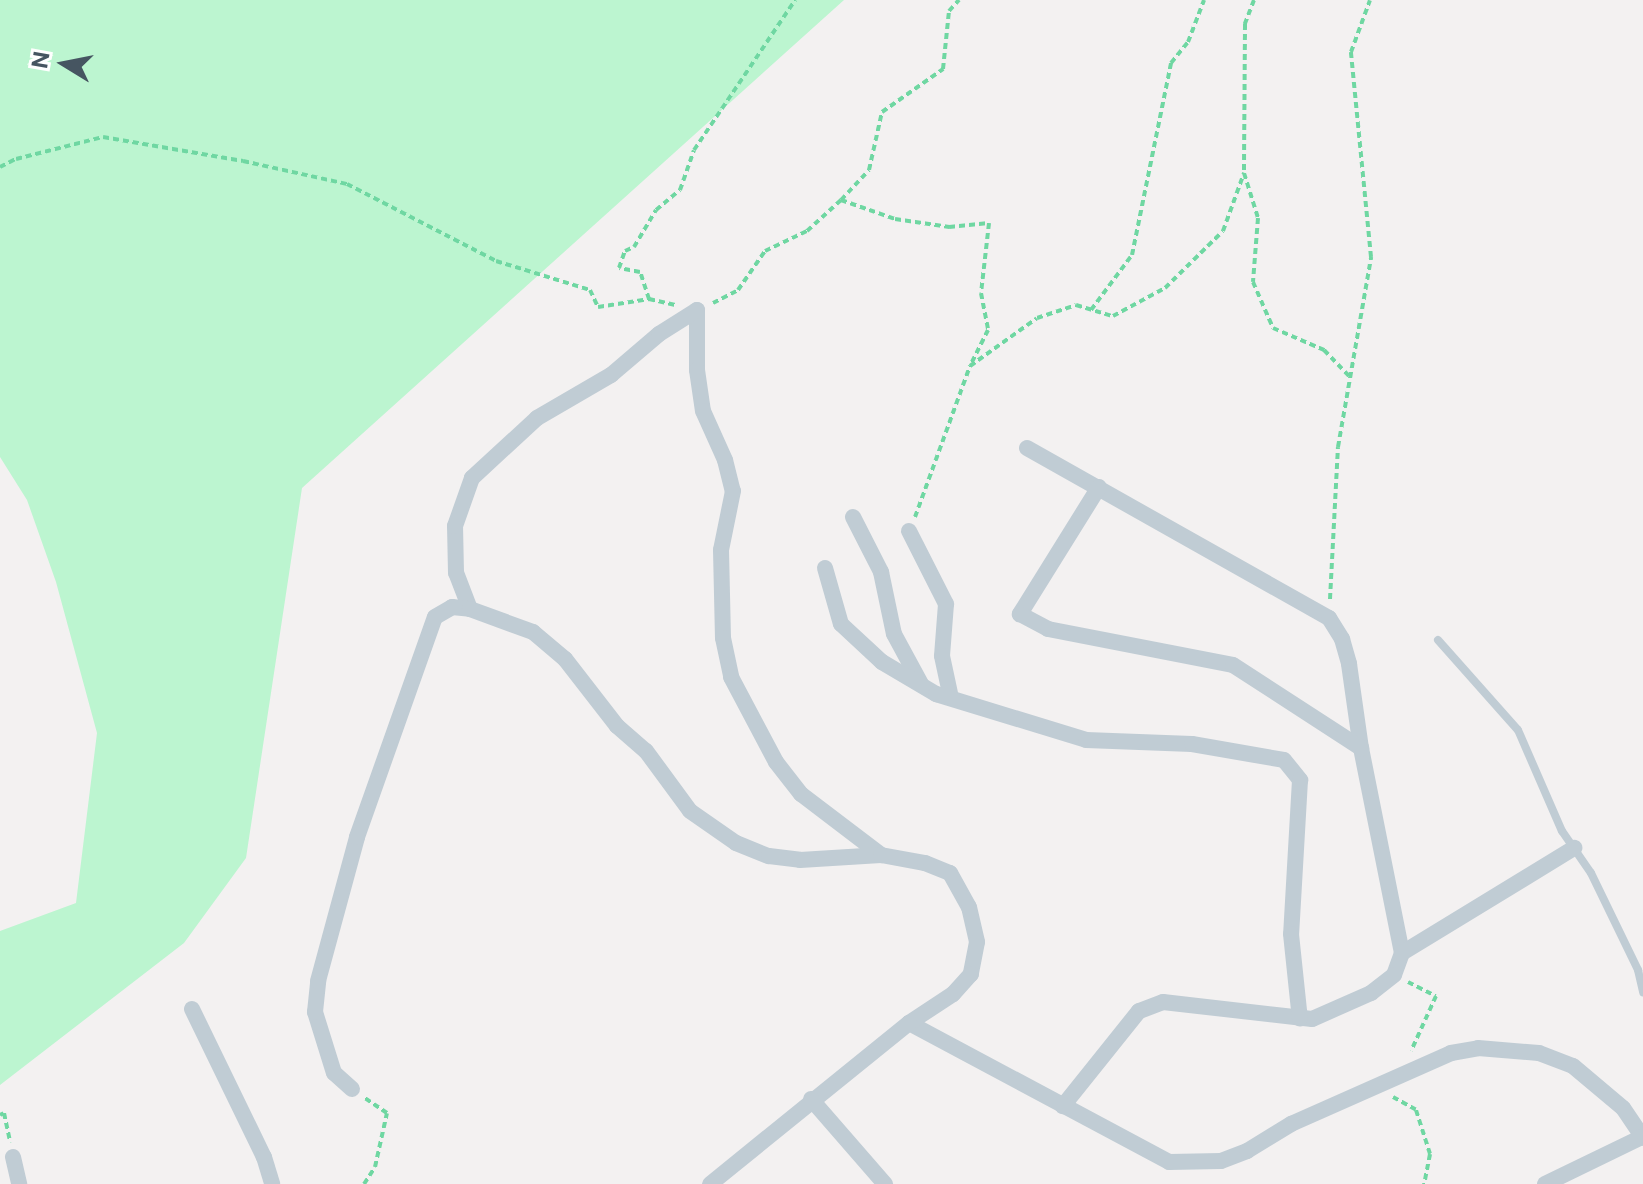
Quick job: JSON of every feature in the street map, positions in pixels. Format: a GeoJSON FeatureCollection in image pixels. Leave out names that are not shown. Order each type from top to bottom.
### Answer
{"type":"FeatureCollection","features":[{"type":"Feature","properties":{"kind":"street"},"geometry":{"type":"LineString","coordinates":[[470,609],[456,573],[455,526],[472,478],[537,418],[611,375],[659,334],[697,310]]}},
{"type":"Feature","properties":{"kind":"street"},"geometry":{"type":"LineString","coordinates":[[697,310],[697,370],[703,411],[725,460],[733,491],[721,550],[723,638],[731,677],[776,762],[801,794],[881,855]]}},
{"type":"Feature","properties":{"kind":"street"},"geometry":{"type":"LineString","coordinates":[[1027,448],[1329,618],[1342,639],[1349,664],[1361,748],[1402,953],[1394,975],[1371,993],[1312,1019],[1163,1002],[1139,1011],[1063,1106]]}},
{"type":"Feature","properties":{"kind":"street"},"geometry":{"type":"LineString","coordinates":[[1099,487],[1020,614],[1048,629],[1233,665],[1361,748]]}},
{"type":"Feature","properties":{"kind":"street"},"geometry":{"type":"LineString","coordinates":[[853,517],[881,572],[894,634],[922,686]]}},
{"type":"Feature","properties":{"kind":"street"},"geometry":{"type":"LineString","coordinates":[[909,531],[946,604],[942,656],[951,698]]}},
{"type":"Feature","properties":{"kind":"street"},"geometry":{"type":"LineString","coordinates":[[825,568],[841,624],[882,662],[922,686],[1086,740],[1192,744],[1284,760],[1300,780],[1291,934],[1300,1019]]}},
{"type":"Feature","properties":{"kind":"street"},"geometry":{"type":"LineString","coordinates":[[352,1089],[334,1073],[315,1012],[318,981],[357,837],[435,617],[452,607],[470,609],[533,632],[565,659],[617,726],[646,751],[690,811],[736,843],[769,856],[800,860],[881,855],[925,863],[950,873],[969,907],[977,942],[971,974],[953,994],[909,1023],[811,1099],[710,1184]]}},
{"type":"Feature","properties":{"kind":"street"},"geometry":{"type":"LineString","coordinates":[[1402,953],[1574,848]]}},
{"type":"Feature","properties":{"kind":"street"},"geometry":{"type":"LineString","coordinates":[[192,1009],[264,1157],[272,1184]]}},
{"type":"Feature","properties":{"kind":"street"},"geometry":{"type":"LineString","coordinates":[[909,1023],[1169,1162],[1210,1162],[1247,1151],[1291,1124],[1451,1053],[1478,1048],[1539,1053],[1573,1066],[1623,1108],[1643,1137],[1545,1184]]}},
{"type":"Feature","properties":{"kind":"street"},"geometry":{"type":"LineString","coordinates":[[811,1099],[885,1184]]}},
{"type":"Feature","properties":{"kind":"street"},"geometry":{"type":"LineString","coordinates":[[13,1157],[19,1184]]}},
{"type":"Feature","properties":{"kind":"lane"},"geometry":{"type":"LineString","coordinates":[[1438,640],[1518,730],[1562,831],[1591,873],[1638,970],[1643,992]]}},
{"type":"Feature","properties":{"kind":"path"},"geometry":{"type":"LineString","coordinates":[[649,299],[640,272],[619,268],[625,251],[634,247],[656,210],[680,190],[694,150],[795,0]]}},
{"type":"Feature","properties":{"kind":"path"},"geometry":{"type":"LineString","coordinates":[[0,167],[16,159],[103,137],[243,161],[347,184],[496,261],[590,290],[598,307],[649,299],[697,310],[738,290],[765,251],[807,231],[869,170],[882,112],[943,69],[949,11],[959,0]]}},
{"type":"Feature","properties":{"kind":"path"},"geometry":{"type":"LineString","coordinates":[[1091,310],[1132,255],[1171,63],[1188,42],[1204,0]]}},
{"type":"Feature","properties":{"kind":"path"},"geometry":{"type":"LineString","coordinates":[[1254,0],[1245,24],[1244,173],[1258,218],[1253,282],[1273,328],[1324,350],[1351,378]]}},
{"type":"Feature","properties":{"kind":"path"},"geometry":{"type":"LineString","coordinates":[[1329,618],[1338,447],[1371,257],[1351,52],[1370,0]]}},
{"type":"Feature","properties":{"kind":"path"},"geometry":{"type":"LineString","coordinates":[[970,366],[1037,318],[1076,305],[1113,316],[1165,288],[1223,231],[1244,173]]}},
{"type":"Feature","properties":{"kind":"path"},"geometry":{"type":"LineString","coordinates":[[841,200],[909,221],[949,227],[989,223],[981,293],[988,330],[970,366],[909,531]]}},
{"type":"Feature","properties":{"kind":"path"},"geometry":{"type":"LineString","coordinates":[[1394,975],[1436,996],[1400,1075]]}},
{"type":"Feature","properties":{"kind":"path"},"geometry":{"type":"LineString","coordinates":[[1374,1087],[1416,1110],[1430,1154],[1424,1184]]}},
{"type":"Feature","properties":{"kind":"path"},"geometry":{"type":"LineString","coordinates":[[352,1089],[387,1113],[375,1167],[364,1184]]}},
{"type":"Feature","properties":{"kind":"path"},"geometry":{"type":"LineString","coordinates":[[0,1115],[4,1113],[13,1157]]}},
{"type":"Feature","properties":{"kind":"green space"},"geometry":{"type":"Polygon","coordinates":[[[0,0],[844,0],[302,488],[246,858],[184,943],[0,1085],[0,931],[76,903],[97,733],[56,582],[27,500],[0,457],[0,0]]]}}]}
